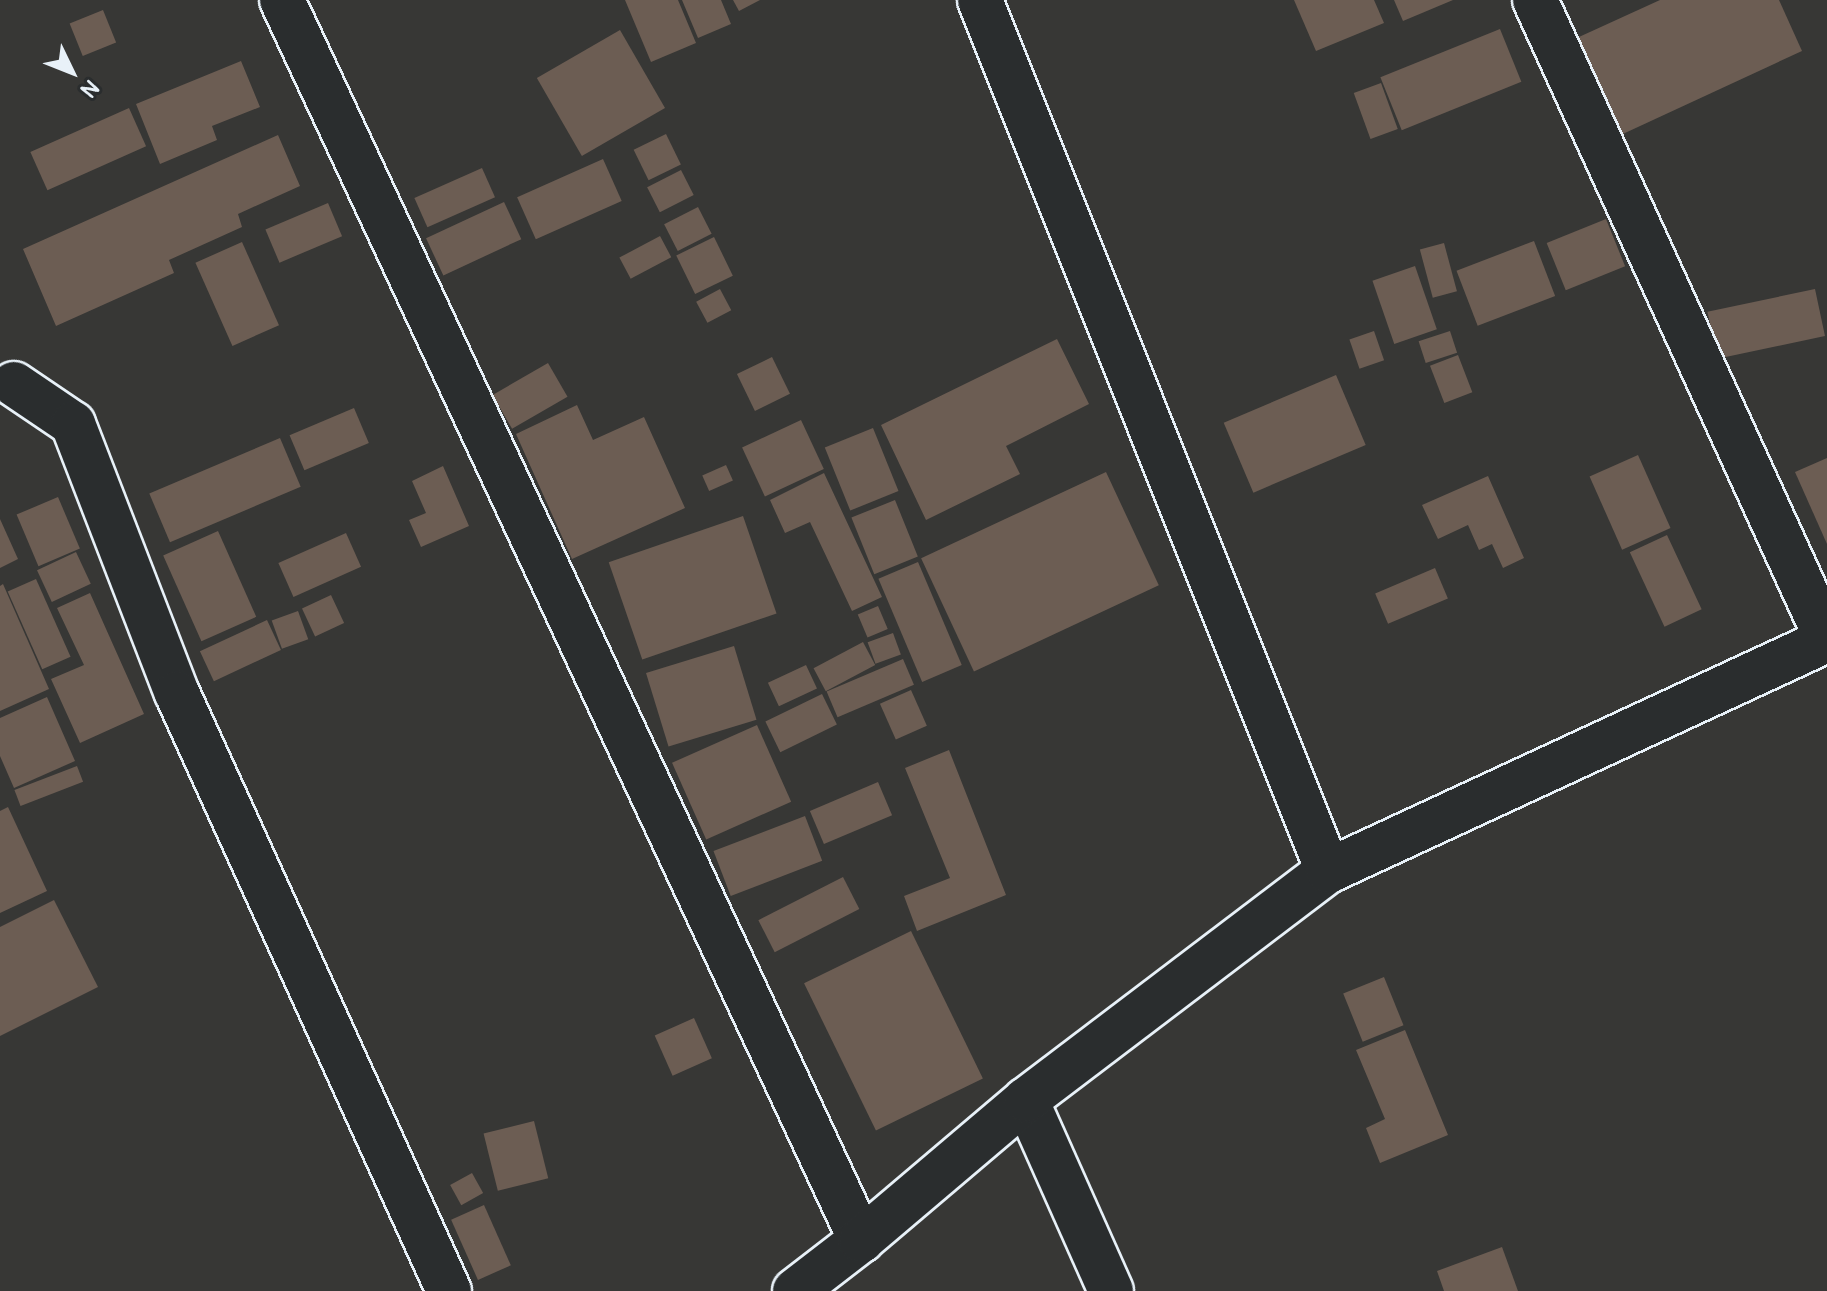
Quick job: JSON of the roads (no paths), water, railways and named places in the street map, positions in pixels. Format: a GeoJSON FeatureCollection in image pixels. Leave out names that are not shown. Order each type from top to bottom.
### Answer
{"type":"FeatureCollection","features":[{"type":"Feature","properties":{"kind":"street"},"geometry":{"type":"LineString","coordinates":[[282,0],[861,1240]]}},
{"type":"Feature","properties":{"kind":"street"},"geometry":{"type":"LineString","coordinates":[[980,0],[1328,871]]}},
{"type":"Feature","properties":{"kind":"street"},"geometry":{"type":"LineString","coordinates":[[795,1291],[861,1240],[1026,1100],[1328,871],[1827,640],[1535,0]]}},
{"type":"Feature","properties":{"kind":"street"},"geometry":{"type":"LineString","coordinates":[[5,384],[73,424],[177,693],[449,1291]]}},
{"type":"Feature","properties":{"kind":"street"},"geometry":{"type":"LineString","coordinates":[[1026,1100],[1111,1291]]}}]}
